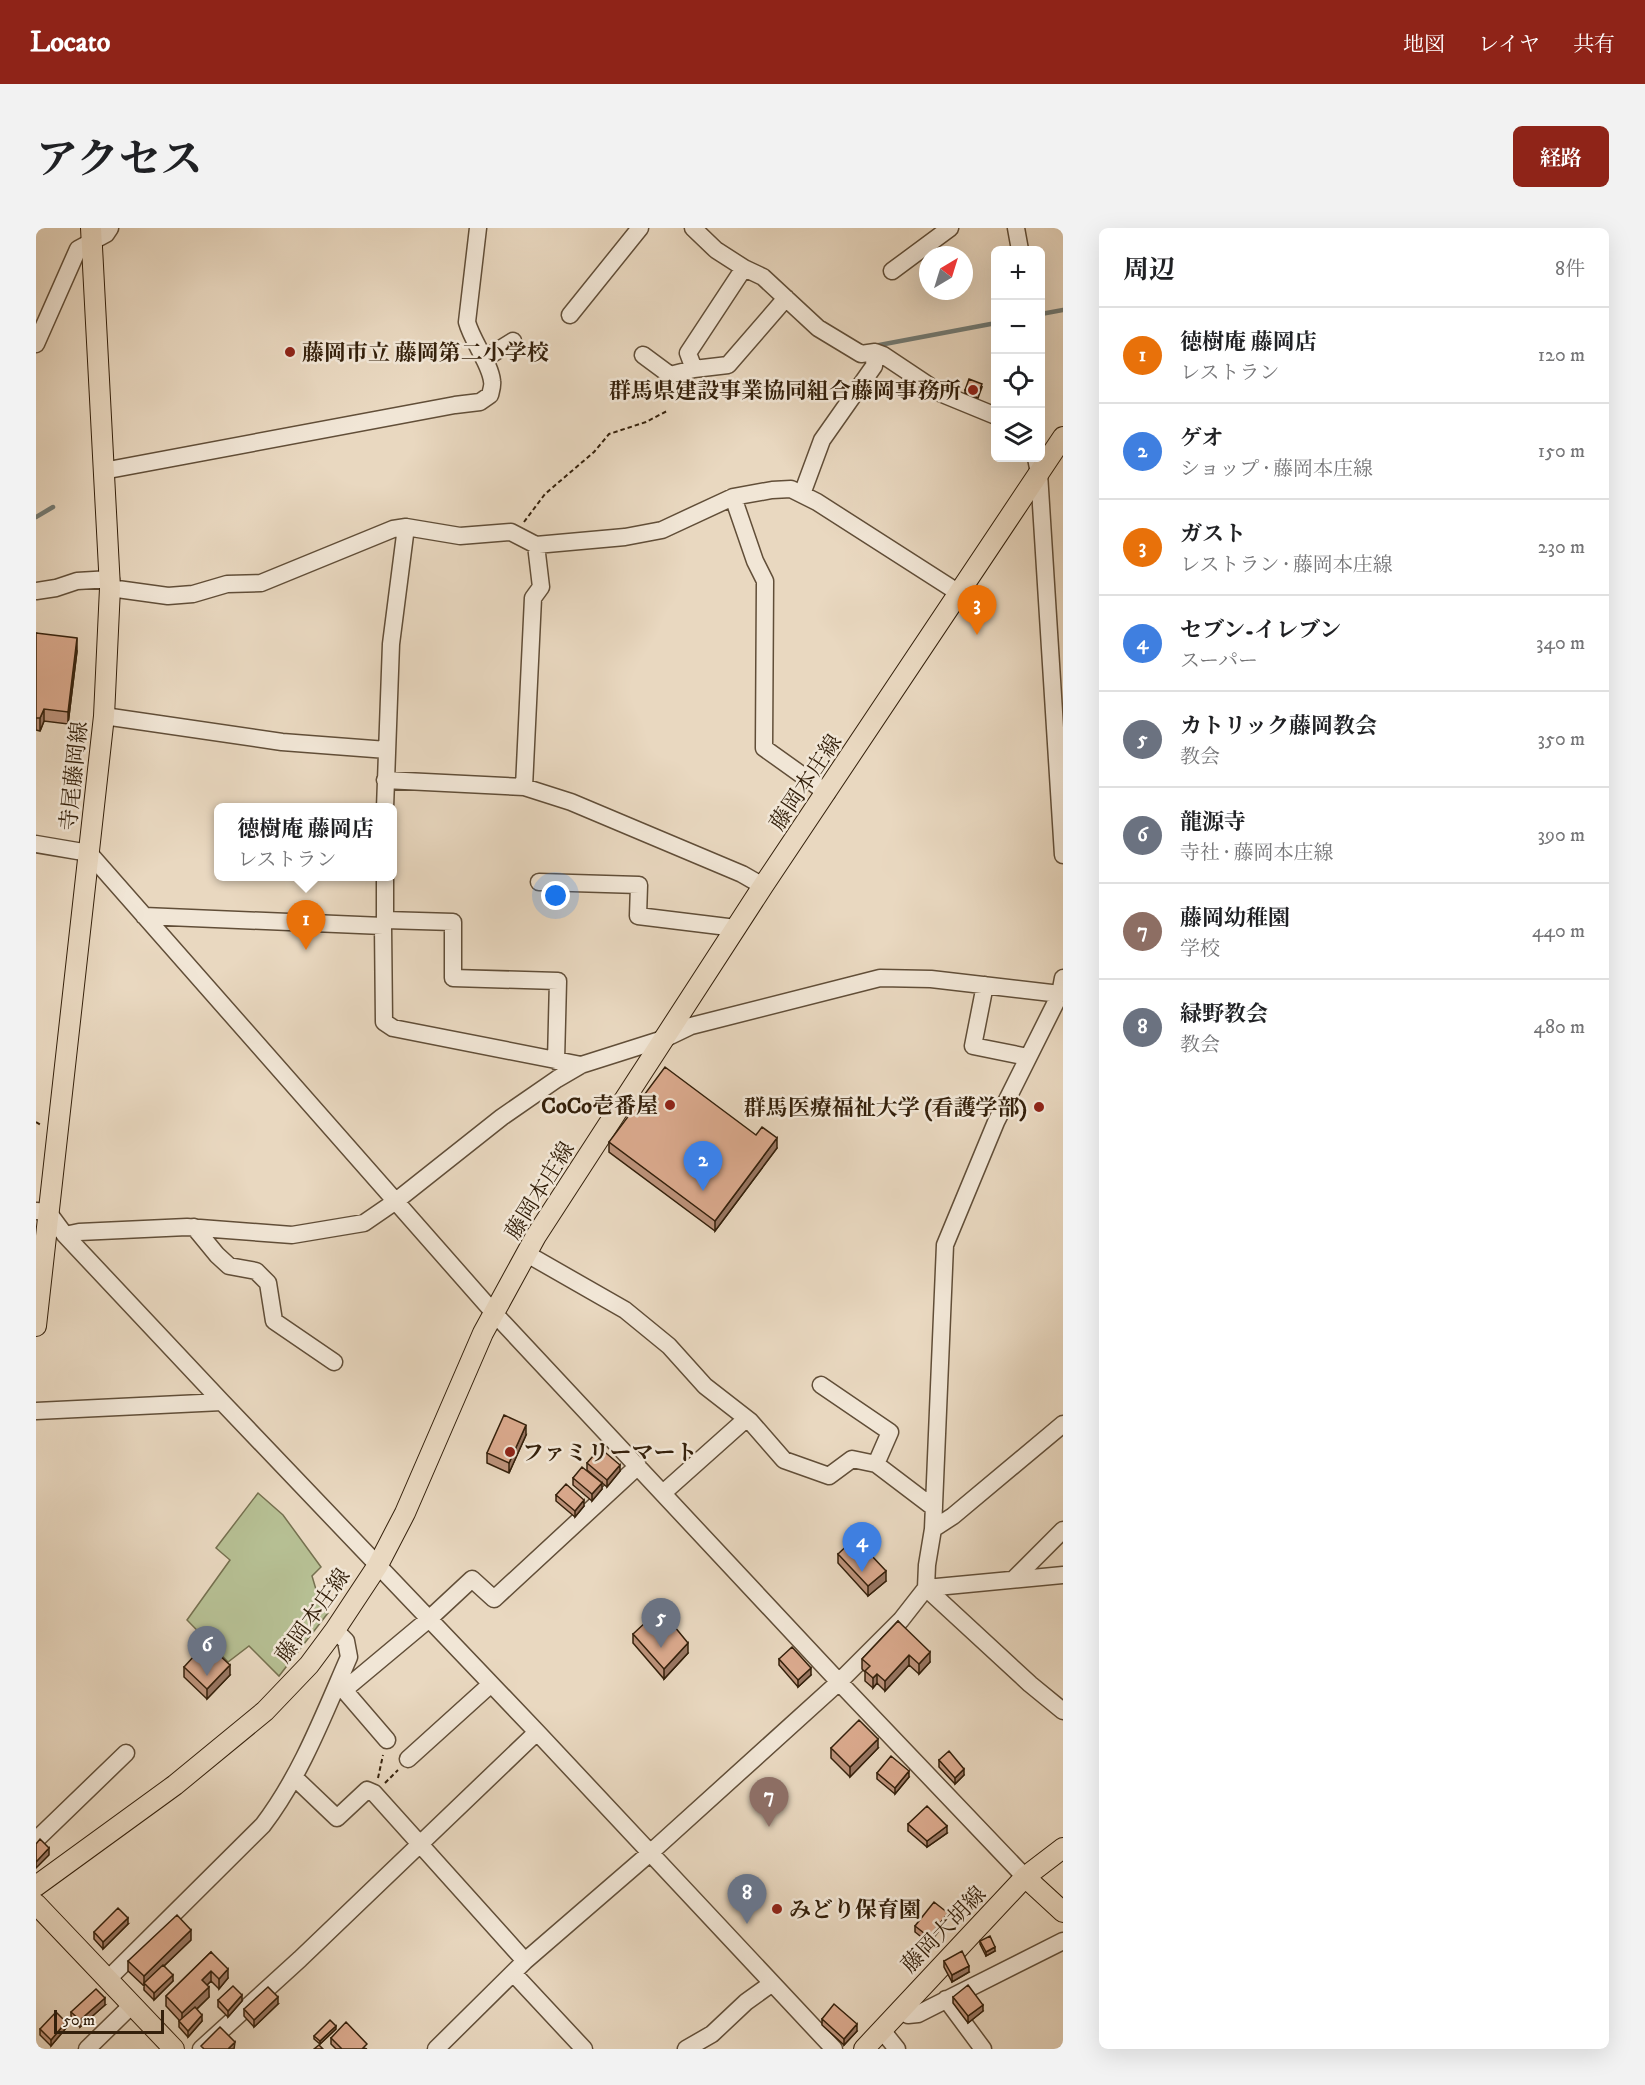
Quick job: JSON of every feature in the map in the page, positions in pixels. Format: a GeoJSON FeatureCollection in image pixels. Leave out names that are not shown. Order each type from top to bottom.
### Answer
{"type":"FeatureCollection","features":[{"type":"Feature","properties":{"kind":"main road","name":"寺尾藤岡線"},"geometry":{"type":"LineString","coordinates":[[36,1326],[42,1211],[104,716],[110,584],[91,235]]}},
{"type":"Feature","properties":{"kind":"main road","name":"藤岡本庄線"},"geometry":{"type":"LineString","coordinates":[[36,1886],[183,1779],[265,1711],[309,1665],[335,1630],[378,1565],[405,1513],[483,1333],[536,1236],[763,886],[959,593],[1037,465],[1062,442]]}},
{"type":"Feature","properties":{"kind":"main road","name":"藤岡大胡線"},"geometry":{"type":"LineString","coordinates":[[864,2049],[1025,1877],[1063,1848]]}},
{"type":"Feature","properties":{"kind":"main road"},"geometry":{"type":"LineString","coordinates":[[1025,1877],[1063,1912]]}},
{"type":"Feature","properties":{"kind":"main road"},"geometry":{"type":"LineString","coordinates":[[36,1904],[174,2049]]}},
{"type":"Feature","properties":{"kind":"street"},"geometry":{"type":"LineString","coordinates":[[36,345],[78,249],[91,235],[106,234],[110,228]]}},
{"type":"Feature","properties":{"kind":"street"},"geometry":{"type":"LineString","coordinates":[[104,471],[480,402],[490,396],[492,381],[467,322],[478,228]]}},
{"type":"Feature","properties":{"kind":"street"},"geometry":{"type":"LineString","coordinates":[[570,315],[640,228]]}},
{"type":"Feature","properties":{"kind":"street"},"geometry":{"type":"LineString","coordinates":[[693,228],[716,250],[763,277],[818,328],[861,354],[875,352],[883,354],[940,393],[991,414]]}},
{"type":"Feature","properties":{"kind":"street"},"geometry":{"type":"LineString","coordinates":[[892,271],[950,228]]}},
{"type":"Feature","properties":{"kind":"street"},"geometry":{"type":"LineString","coordinates":[[1016,228],[1019,246]]}},
{"type":"Feature","properties":{"kind":"street"},"geometry":{"type":"LineString","coordinates":[[694,369],[688,353],[744,268]]}},
{"type":"Feature","properties":{"kind":"street"},"geometry":{"type":"LineString","coordinates":[[643,355],[670,375],[694,369],[728,365],[786,298]]}},
{"type":"Feature","properties":{"kind":"street"},"geometry":{"type":"LineString","coordinates":[[484,359],[513,341]]}},
{"type":"Feature","properties":{"kind":"street"},"geometry":{"type":"LineString","coordinates":[[802,494],[822,440],[874,366],[875,352]]}},
{"type":"Feature","properties":{"kind":"street"},"geometry":{"type":"LineString","coordinates":[[1037,465],[1063,855]]}},
{"type":"Feature","properties":{"kind":"street"},"geometry":{"type":"LineString","coordinates":[[36,591],[56,588],[77,581],[110,584],[168,596],[193,594],[227,584],[261,583],[393,529],[406,526],[460,536],[511,532],[536,545],[625,537],[662,530],[733,497],[791,489],[817,501],[959,593]]}},
{"type":"Feature","properties":{"kind":"street"},"geometry":{"type":"LineString","coordinates":[[733,497],[755,561],[765,581],[764,748],[827,793]]}},
{"type":"Feature","properties":{"kind":"street"},"geometry":{"type":"LineString","coordinates":[[385,803],[391,644],[406,526]]}},
{"type":"Feature","properties":{"kind":"street"},"geometry":{"type":"LineString","coordinates":[[524,787],[533,598],[541,587],[536,545]]}},
{"type":"Feature","properties":{"kind":"street"},"geometry":{"type":"LineString","coordinates":[[104,716],[282,742],[387,750]]}},
{"type":"Feature","properties":{"kind":"street"},"geometry":{"type":"LineString","coordinates":[[385,780],[524,787],[571,802],[742,874],[763,886]]}},
{"type":"Feature","properties":{"kind":"street"},"geometry":{"type":"LineString","coordinates":[[36,844],[88,853],[494,1312],[839,1682],[1025,1877]]}},
{"type":"Feature","properties":{"kind":"street"},"geometry":{"type":"LineString","coordinates":[[385,881],[384,1022],[393,1028],[581,1065]]}},
{"type":"Feature","properties":{"kind":"street"},"geometry":{"type":"LineString","coordinates":[[539,882],[639,885],[638,916],[736,928]]}},
{"type":"Feature","properties":{"kind":"street"},"geometry":{"type":"LineString","coordinates":[[144,916],[384,923],[453,922],[453,978],[558,981],[556,1061]]}},
{"type":"Feature","properties":{"kind":"street"},"geometry":{"type":"LineString","coordinates":[[66,1235],[80,1232],[194,1227],[292,1235],[364,1223],[396,1201],[502,1117],[557,1079],[581,1065],[666,1038],[691,1026],[880,978],[931,979],[985,985],[1062,986],[996,1122],[945,1245],[933,1529],[926,1588],[901,1620],[839,1682],[650,1853],[525,1961],[436,2049]]}},
{"type":"Feature","properties":{"kind":"street"},"geometry":{"type":"LineString","coordinates":[[985,985],[973,1046],[1028,1057]]}},
{"type":"Feature","properties":{"kind":"street"},"geometry":{"type":"LineString","coordinates":[[42,1211],[537,1732],[834,2049]]}},
{"type":"Feature","properties":{"kind":"street"},"geometry":{"type":"LineString","coordinates":[[194,1227],[229,1266],[256,1271],[268,1283],[274,1321],[334,1362]]}},
{"type":"Feature","properties":{"kind":"street"},"geometry":{"type":"LineString","coordinates":[[527,1254],[625,1310],[669,1346],[705,1386],[746,1419],[784,1460],[829,1476],[852,1459],[876,1464],[934,1508]]}},
{"type":"Feature","properties":{"kind":"street"},"geometry":{"type":"LineString","coordinates":[[821,1385],[890,1432],[876,1464]]}},
{"type":"Feature","properties":{"kind":"street"},"geometry":{"type":"LineString","coordinates":[[36,1411],[222,1402]]}},
{"type":"Feature","properties":{"kind":"street"},"geometry":{"type":"LineString","coordinates":[[663,1493],[746,1419]]}},
{"type":"Feature","properties":{"kind":"street"},"geometry":{"type":"LineString","coordinates":[[933,1529],[953,1516],[1063,1424]]}},
{"type":"Feature","properties":{"kind":"street"},"geometry":{"type":"LineString","coordinates":[[340,1688],[429,1619],[472,1579],[494,1599],[638,1467]]}},
{"type":"Feature","properties":{"kind":"street"},"geometry":{"type":"LineString","coordinates":[[1015,1578],[1063,1530]]}},
{"type":"Feature","properties":{"kind":"street"},"geometry":{"type":"LineString","coordinates":[[926,1588],[1063,1575]]}},
{"type":"Feature","properties":{"kind":"street"},"geometry":{"type":"LineString","coordinates":[[926,1588],[1030,1684],[1063,1711]]}},
{"type":"Feature","properties":{"kind":"street"},"geometry":{"type":"LineString","coordinates":[[108,1979],[263,1825],[280,1803],[340,1688],[349,1656],[346,1641],[335,1630]]}},
{"type":"Feature","properties":{"kind":"street"},"geometry":{"type":"LineString","coordinates":[[408,1759],[491,1684]]}},
{"type":"Feature","properties":{"kind":"street"},"geometry":{"type":"LineString","coordinates":[[340,1688],[387,1740]]}},
{"type":"Feature","properties":{"kind":"street"},"geometry":{"type":"LineString","coordinates":[[201,2049],[300,1959],[537,1732]]}},
{"type":"Feature","properties":{"kind":"street"},"geometry":{"type":"LineString","coordinates":[[36,1840],[126,1753]]}},
{"type":"Feature","properties":{"kind":"street"},"geometry":{"type":"LineString","coordinates":[[294,1777],[337,1818],[367,1790],[374,1793],[525,1961]]}},
{"type":"Feature","properties":{"kind":"street"},"geometry":{"type":"LineString","coordinates":[[899,2010],[908,2015],[918,2014],[1063,1941]]}},
{"type":"Feature","properties":{"kind":"street"},"geometry":{"type":"LineString","coordinates":[[513,1973],[584,2049]]}},
{"type":"Feature","properties":{"kind":"street"},"geometry":{"type":"LineString","coordinates":[[686,2049],[712,2034],[746,2002],[771,1984]]}},
{"type":"Feature","properties":{"kind":"street"},"geometry":{"type":"LineString","coordinates":[[946,1999],[983,2049]]}},
{"type":"Feature","properties":{"kind":"street"},"geometry":{"type":"LineString","coordinates":[[87,2049],[132,2005]]}},
{"type":"Feature","properties":{"kind":"street"},"geometry":{"type":"LineString","coordinates":[[881,2029],[897,2049]]}},
{"type":"Feature","properties":{"kind":"path"},"geometry":{"type":"LineString","coordinates":[[515,534],[544,494],[594,452],[609,434],[646,422],[667,411]]}},
{"type":"Feature","properties":{"kind":"path"},"geometry":{"type":"LineString","coordinates":[[374,1793],[387,1740]]}},
{"type":"Feature","properties":{"kind":"path"},"geometry":{"type":"LineString","coordinates":[[374,1793],[408,1759]]}},
{"type":"Feature","properties":{"kind":"green space"},"geometry":{"type":"Polygon","coordinates":[[[258,1493],[283,1515],[321,1567],[312,1576],[320,1603],[328,1613],[279,1676],[249,1646],[228,1662],[187,1620],[230,1560],[216,1548],[258,1493]]]}},
{"type":"Feature","properties":{"kind":"building","name":"群馬県建設事業協同組合藤岡事務所"},"geometry":{"type":"Polygon","coordinates":[[[969,379],[982,384],[978,394],[965,390],[969,379]]]}},
{"type":"Feature","properties":{"kind":"building"},"geometry":{"type":"Polygon","coordinates":[[[36,633],[77,638],[68,712],[44,709],[40,718],[36,718],[36,633]]]}},
{"type":"Feature","properties":{"kind":"building"},"geometry":{"type":"Polygon","coordinates":[[[665,1067],[756,1135],[762,1127],[777,1138],[715,1221],[609,1142],[665,1067]]]}},
{"type":"Feature","properties":{"kind":"building"},"geometry":{"type":"Polygon","coordinates":[[[504,1415],[526,1425],[509,1463],[487,1453],[504,1415]]]}},
{"type":"Feature","properties":{"kind":"building"},"geometry":{"type":"Polygon","coordinates":[[[600,1448],[620,1465],[607,1480],[587,1463],[600,1448]]]}},
{"type":"Feature","properties":{"kind":"building"},"geometry":{"type":"Polygon","coordinates":[[[582,1467],[602,1483],[592,1494],[573,1478],[582,1467]]]}},
{"type":"Feature","properties":{"kind":"building"},"geometry":{"type":"Polygon","coordinates":[[[566,1484],[584,1500],[575,1511],[556,1495],[566,1484]]]}},
{"type":"Feature","properties":{"kind":"building"},"geometry":{"type":"Polygon","coordinates":[[[855,1538],[886,1571],[868,1586],[838,1554],[855,1538]]]}},
{"type":"Feature","properties":{"kind":"building"},"geometry":{"type":"Polygon","coordinates":[[[660,1609],[688,1643],[664,1669],[633,1634],[660,1609]]]}},
{"type":"Feature","properties":{"kind":"building"},"geometry":{"type":"Polygon","coordinates":[[[898,1621],[930,1652],[919,1664],[909,1655],[885,1681],[877,1674],[873,1678],[865,1671],[870,1666],[862,1659],[898,1621]]]}},
{"type":"Feature","properties":{"kind":"building"},"geometry":{"type":"Polygon","coordinates":[[[206,1643],[230,1665],[207,1689],[184,1667],[206,1643]]]}},
{"type":"Feature","properties":{"kind":"building"},"geometry":{"type":"Polygon","coordinates":[[[792,1647],[811,1668],[798,1680],[779,1659],[792,1647]]]}},
{"type":"Feature","properties":{"kind":"building"},"geometry":{"type":"Polygon","coordinates":[[[859,1720],[878,1739],[850,1767],[831,1748],[859,1720]]]}},
{"type":"Feature","properties":{"kind":"building"},"geometry":{"type":"Polygon","coordinates":[[[949,1751],[964,1769],[955,1778],[939,1760],[949,1751]]]}},
{"type":"Feature","properties":{"kind":"building"},"geometry":{"type":"Polygon","coordinates":[[[891,1756],[909,1771],[895,1788],[877,1773],[891,1756]]]}},
{"type":"Feature","properties":{"kind":"building"},"geometry":{"type":"Polygon","coordinates":[[[927,1806],[947,1826],[927,1841],[908,1824],[927,1806]]]}},
{"type":"Feature","properties":{"kind":"building"},"geometry":{"type":"Polygon","coordinates":[[[40,1839],[49,1848],[36,1862],[36,1844],[40,1839]]]}},
{"type":"Feature","properties":{"kind":"building"},"geometry":{"type":"Polygon","coordinates":[[[934,1902],[948,1913],[929,1937],[915,1926],[934,1902]]]}},
{"type":"Feature","properties":{"kind":"building"},"geometry":{"type":"Polygon","coordinates":[[[118,1908],[128,1918],[103,1942],[94,1932],[118,1908]]]}},
{"type":"Feature","properties":{"kind":"building"},"geometry":{"type":"Polygon","coordinates":[[[177,1915],[191,1930],[144,1976],[128,1961],[177,1915]]]}},
{"type":"Feature","properties":{"kind":"building"},"geometry":{"type":"Polygon","coordinates":[[[990,1936],[995,1947],[986,1952],[980,1941],[990,1936]]]}},
{"type":"Feature","properties":{"kind":"building"},"geometry":{"type":"Polygon","coordinates":[[[962,1951],[969,1966],[952,1975],[944,1961],[962,1951]]]}},
{"type":"Feature","properties":{"kind":"building"},"geometry":{"type":"Polygon","coordinates":[[[211,1952],[228,1969],[219,1979],[211,1971],[202,1980],[209,1987],[182,2013],[166,1996],[211,1952]]]}},
{"type":"Feature","properties":{"kind":"building"},"geometry":{"type":"Polygon","coordinates":[[[163,1965],[173,1975],[154,1993],[144,1983],[163,1965]]]}},
{"type":"Feature","properties":{"kind":"building"},"geometry":{"type":"Polygon","coordinates":[[[968,1985],[983,2005],[968,2016],[953,1997],[968,1985]]]}},
{"type":"Feature","properties":{"kind":"building"},"geometry":{"type":"Polygon","coordinates":[[[233,1986],[242,1995],[228,2011],[218,2000],[233,1986]]]}},
{"type":"Feature","properties":{"kind":"building"},"geometry":{"type":"Polygon","coordinates":[[[268,1987],[278,1997],[254,2020],[244,2009],[268,1987]]]}},
{"type":"Feature","properties":{"kind":"building"},"geometry":{"type":"Polygon","coordinates":[[[96,1989],[105,1998],[80,2020],[71,2012],[96,1989]]]}},
{"type":"Feature","properties":{"kind":"building"},"geometry":{"type":"Polygon","coordinates":[[[834,2004],[857,2024],[844,2039],[822,2019],[834,2004]]]}},
{"type":"Feature","properties":{"kind":"building"},"geometry":{"type":"Polygon","coordinates":[[[195,2007],[202,2015],[188,2031],[179,2021],[195,2007]]]}},
{"type":"Feature","properties":{"kind":"building"},"geometry":{"type":"Polygon","coordinates":[[[56,2012],[66,2022],[51,2040],[40,2029],[56,2012]]]}},
{"type":"Feature","properties":{"kind":"building"},"geometry":{"type":"Polygon","coordinates":[[[330,2020],[336,2026],[320,2041],[314,2036],[330,2020]]]}},
{"type":"Feature","properties":{"kind":"building"},"geometry":{"type":"Polygon","coordinates":[[[346,2022],[367,2044],[362,2049],[342,2049],[331,2038],[346,2022]]]}},
{"type":"Feature","properties":{"kind":"building"},"geometry":{"type":"Polygon","coordinates":[[[220,2027],[235,2042],[228,2049],[204,2049],[201,2046],[220,2027]]]}},
{"type":"Feature","properties":{"kind":"waterway"},"geometry":{"type":"LineString","coordinates":[[1045,313],[1063,310]]}},
{"type":"Feature","properties":{"kind":"waterway"},"geometry":{"type":"LineString","coordinates":[[874,346],[991,324]]}},
{"type":"Feature","properties":{"kind":"waterway"},"geometry":{"type":"LineString","coordinates":[[36,517],[53,507]]}},
{"type":"Feature","properties":{"kind":"place","name":"藤岡市立 藤岡第二小学校"},"geometry":{"type":"Point","coordinates":[290,352]}},
{"type":"Feature","properties":{"kind":"place","name":"群馬県建設事業協同組合藤岡事務所"},"geometry":{"type":"Point","coordinates":[973,390]}},
{"type":"Feature","properties":{"kind":"place","name":"ガスト"},"geometry":{"type":"Point","coordinates":[977,635]}},
{"type":"Feature","properties":{"kind":"place","name":"徳樹庵 藤岡店"},"geometry":{"type":"Point","coordinates":[306,950]}},
{"type":"Feature","properties":{"kind":"place","name":"CoCo壱番屋"},"geometry":{"type":"Point","coordinates":[670,1105]}},
{"type":"Feature","properties":{"kind":"place","name":"群馬医療福祉大学 (看護学部)"},"geometry":{"type":"Point","coordinates":[1039,1107]}},
{"type":"Feature","properties":{"kind":"place","name":"ゲオ"},"geometry":{"type":"Point","coordinates":[703,1191]}},
{"type":"Feature","properties":{"kind":"place","name":"ファミリーマート"},"geometry":{"type":"Point","coordinates":[510,1452]}},
{"type":"Feature","properties":{"kind":"place","name":"セブン-イレブン"},"geometry":{"type":"Point","coordinates":[862,1572]}},
{"type":"Feature","properties":{"kind":"place","name":"カトリック藤岡教会"},"geometry":{"type":"Point","coordinates":[661,1648]}},
{"type":"Feature","properties":{"kind":"place","name":"龍源寺"},"geometry":{"type":"Point","coordinates":[207,1676]}},
{"type":"Feature","properties":{"kind":"place","name":"藤岡幼稚園"},"geometry":{"type":"Point","coordinates":[769,1827]}},
{"type":"Feature","properties":{"kind":"place","name":"みどり保育園"},"geometry":{"type":"Point","coordinates":[777,1909]}},
{"type":"Feature","properties":{"kind":"place","name":"緑野教会"},"geometry":{"type":"Point","coordinates":[747,1924]}}]}
